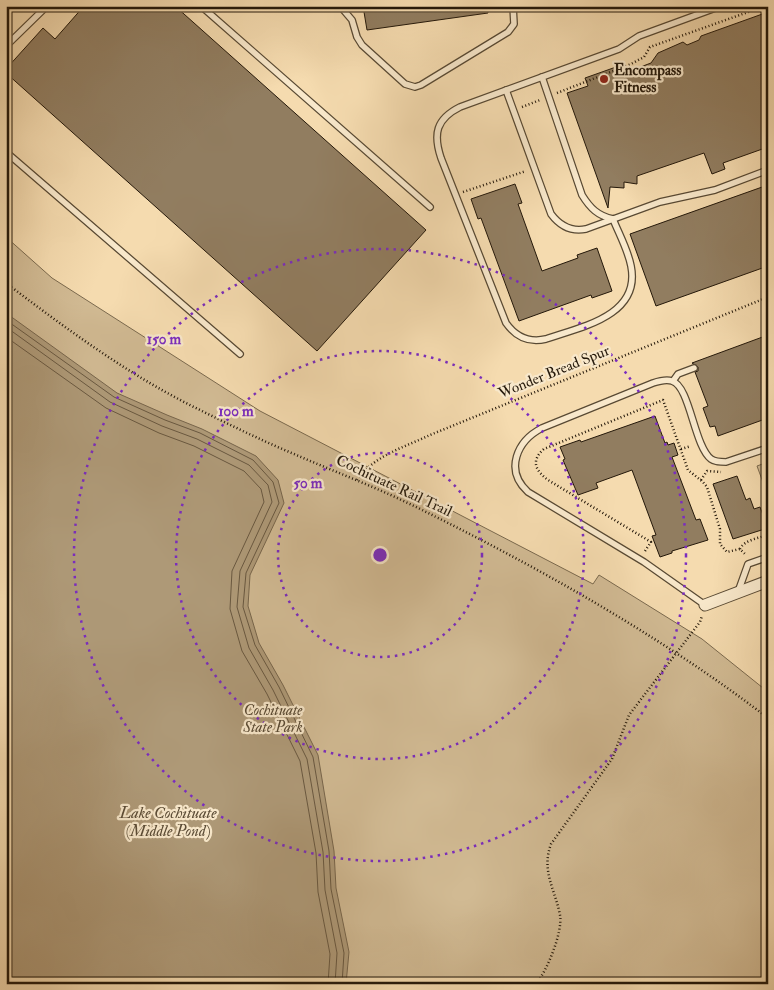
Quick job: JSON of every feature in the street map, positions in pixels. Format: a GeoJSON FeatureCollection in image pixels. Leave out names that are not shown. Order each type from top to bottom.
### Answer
{"type":"FeatureCollection","features":[{"type":"Feature","properties":{"kind":"street"},"geometry":{"type":"LineString","coordinates":[[706,605],[767,582]]}},
{"type":"Feature","properties":{"kind":"lane"},"geometry":{"type":"LineString","coordinates":[[6,46],[47,6]]}},
{"type":"Feature","properties":{"kind":"lane"},"geometry":{"type":"LineString","coordinates":[[201,6],[430,207]]}},
{"type":"Feature","properties":{"kind":"lane"},"geometry":{"type":"LineString","coordinates":[[340,6],[352,20],[357,37],[362,45],[405,84],[415,87],[508,32],[514,24],[513,6]]}},
{"type":"Feature","properties":{"kind":"lane"},"geometry":{"type":"LineString","coordinates":[[613,219],[631,266],[631,283],[626,299],[615,312],[603,318],[546,339],[538,341],[516,335],[506,323],[438,148],[436,139],[441,122],[445,116],[460,107],[619,49],[638,36],[721,6]]}},
{"type":"Feature","properties":{"kind":"lane"},"geometry":{"type":"LineString","coordinates":[[542,77],[582,195],[599,215],[613,219]]}},
{"type":"Feature","properties":{"kind":"lane"},"geometry":{"type":"LineString","coordinates":[[506,90],[548,207],[556,221],[570,229],[579,230],[660,202],[715,190],[768,170]]}},
{"type":"Feature","properties":{"kind":"lane"},"geometry":{"type":"LineString","coordinates":[[6,152],[240,354]]}},
{"type":"Feature","properties":{"kind":"lane"},"geometry":{"type":"LineString","coordinates":[[673,381],[678,374],[694,368]]}},
{"type":"Feature","properties":{"kind":"lane"},"geometry":{"type":"LineString","coordinates":[[706,605],[633,555],[532,495],[522,485],[517,474],[516,460],[520,446],[526,437],[536,431],[653,383],[665,380],[673,381],[681,389],[703,449],[710,458],[726,462],[768,448]]}},
{"type":"Feature","properties":{"kind":"lane"},"geometry":{"type":"LineString","coordinates":[[738,592],[748,564],[768,556]]}},
{"type":"Feature","properties":{"kind":"path"},"geometry":{"type":"LineString","coordinates":[[513,110],[631,64],[644,57],[650,46],[765,6]]}},
{"type":"Feature","properties":{"kind":"path"},"geometry":{"type":"LineString","coordinates":[[456,195],[526,170]]}},
{"type":"Feature","properties":{"kind":"path","name":"Cochituate Rail Trail"},"geometry":{"type":"LineString","coordinates":[[6,283],[101,353],[164,391],[257,438],[418,508],[519,560],[621,618],[676,653],[768,718]]}},
{"type":"Feature","properties":{"kind":"path","name":"Wonder Bread Spur"},"geometry":{"type":"LineString","coordinates":[[357,480],[369,465],[430,435],[768,297]]}},
{"type":"Feature","properties":{"kind":"path"},"geometry":{"type":"LineString","coordinates":[[645,551],[650,542],[538,473],[536,459],[538,454],[554,444],[663,400],[688,470],[707,487],[720,529],[720,544],[723,549],[726,552],[740,549],[748,541],[768,535]]}},
{"type":"Feature","properties":{"kind":"path"},"geometry":{"type":"LineString","coordinates":[[681,449],[691,446]]}},
{"type":"Feature","properties":{"kind":"path"},"geometry":{"type":"LineString","coordinates":[[740,549],[746,555],[743,558]]}},
{"type":"Feature","properties":{"kind":"path"},"geometry":{"type":"LineString","coordinates":[[536,984],[542,977],[553,948],[561,917],[547,870],[547,856],[551,844],[612,759],[630,715],[700,622],[706,605]]}},
{"type":"Feature","properties":{"kind":"green space","name":"Cochituate State Park"},"geometry":{"type":"Polygon","coordinates":[[[6,237],[52,278],[260,411],[593,584],[599,575],[702,639],[768,692],[768,984],[6,984],[6,237]]]}},
{"type":"Feature","properties":{"kind":"green space"},"geometry":{"type":"Polygon","coordinates":[[[768,462],[768,496],[757,466],[768,462]]]}},
{"type":"Feature","properties":{"kind":"water","name":"Lake Cochituate (Middle Pond)"},"geometry":{"type":"Polygon","coordinates":[[[6,313],[117,393],[202,429],[256,456],[278,480],[284,503],[250,575],[248,606],[259,643],[283,685],[318,755],[334,851],[336,888],[349,952],[346,984],[6,984],[6,313]]]}},
{"type":"Feature","properties":{"kind":"building"},"geometry":{"type":"Polygon","coordinates":[[[84,6],[175,6],[426,230],[317,351],[6,73],[6,69],[43,28],[55,39],[84,6]]]}},
{"type":"Feature","properties":{"kind":"building"},"geometry":{"type":"Polygon","coordinates":[[[363,6],[487,6],[488,13],[367,30],[363,6]]]}},
{"type":"Feature","properties":{"kind":"building"},"geometry":{"type":"Polygon","coordinates":[[[768,12],[768,147],[723,163],[725,169],[712,174],[704,153],[637,176],[637,184],[624,182],[624,188],[610,187],[608,208],[567,93],[588,86],[585,78],[616,67],[619,75],[651,63],[658,53],[683,42],[687,45],[699,40],[701,36],[768,12]]]}},
{"type":"Feature","properties":{"kind":"building"},"geometry":{"type":"Polygon","coordinates":[[[515,184],[522,203],[518,204],[542,271],[578,258],[577,255],[597,248],[612,291],[592,298],[591,295],[519,321],[481,218],[478,219],[471,199],[515,184]]]}},
{"type":"Feature","properties":{"kind":"building"},"geometry":{"type":"Polygon","coordinates":[[[765,186],[768,195],[768,266],[656,306],[630,234],[765,186]]]}},
{"type":"Feature","properties":{"kind":"building"},"geometry":{"type":"Polygon","coordinates":[[[768,335],[768,418],[718,436],[715,426],[710,427],[703,408],[708,406],[695,372],[698,371],[698,367],[692,363],[768,335]]]}},
{"type":"Feature","properties":{"kind":"building"},"geometry":{"type":"Polygon","coordinates":[[[655,416],[665,443],[667,442],[668,445],[674,443],[678,455],[672,457],[696,520],[700,519],[708,540],[672,551],[672,553],[660,557],[652,536],[656,535],[632,470],[596,483],[598,488],[578,495],[563,460],[565,459],[560,447],[580,440],[581,442],[655,416]]]}},
{"type":"Feature","properties":{"kind":"building"},"geometry":{"type":"Polygon","coordinates":[[[737,476],[746,500],[750,498],[754,509],[760,507],[768,528],[733,539],[713,484],[737,476]]]}},
{"type":"Feature","properties":{"kind":"place","name":"Encompass Fitness"},"geometry":{"type":"Point","coordinates":[604,79]}}]}
